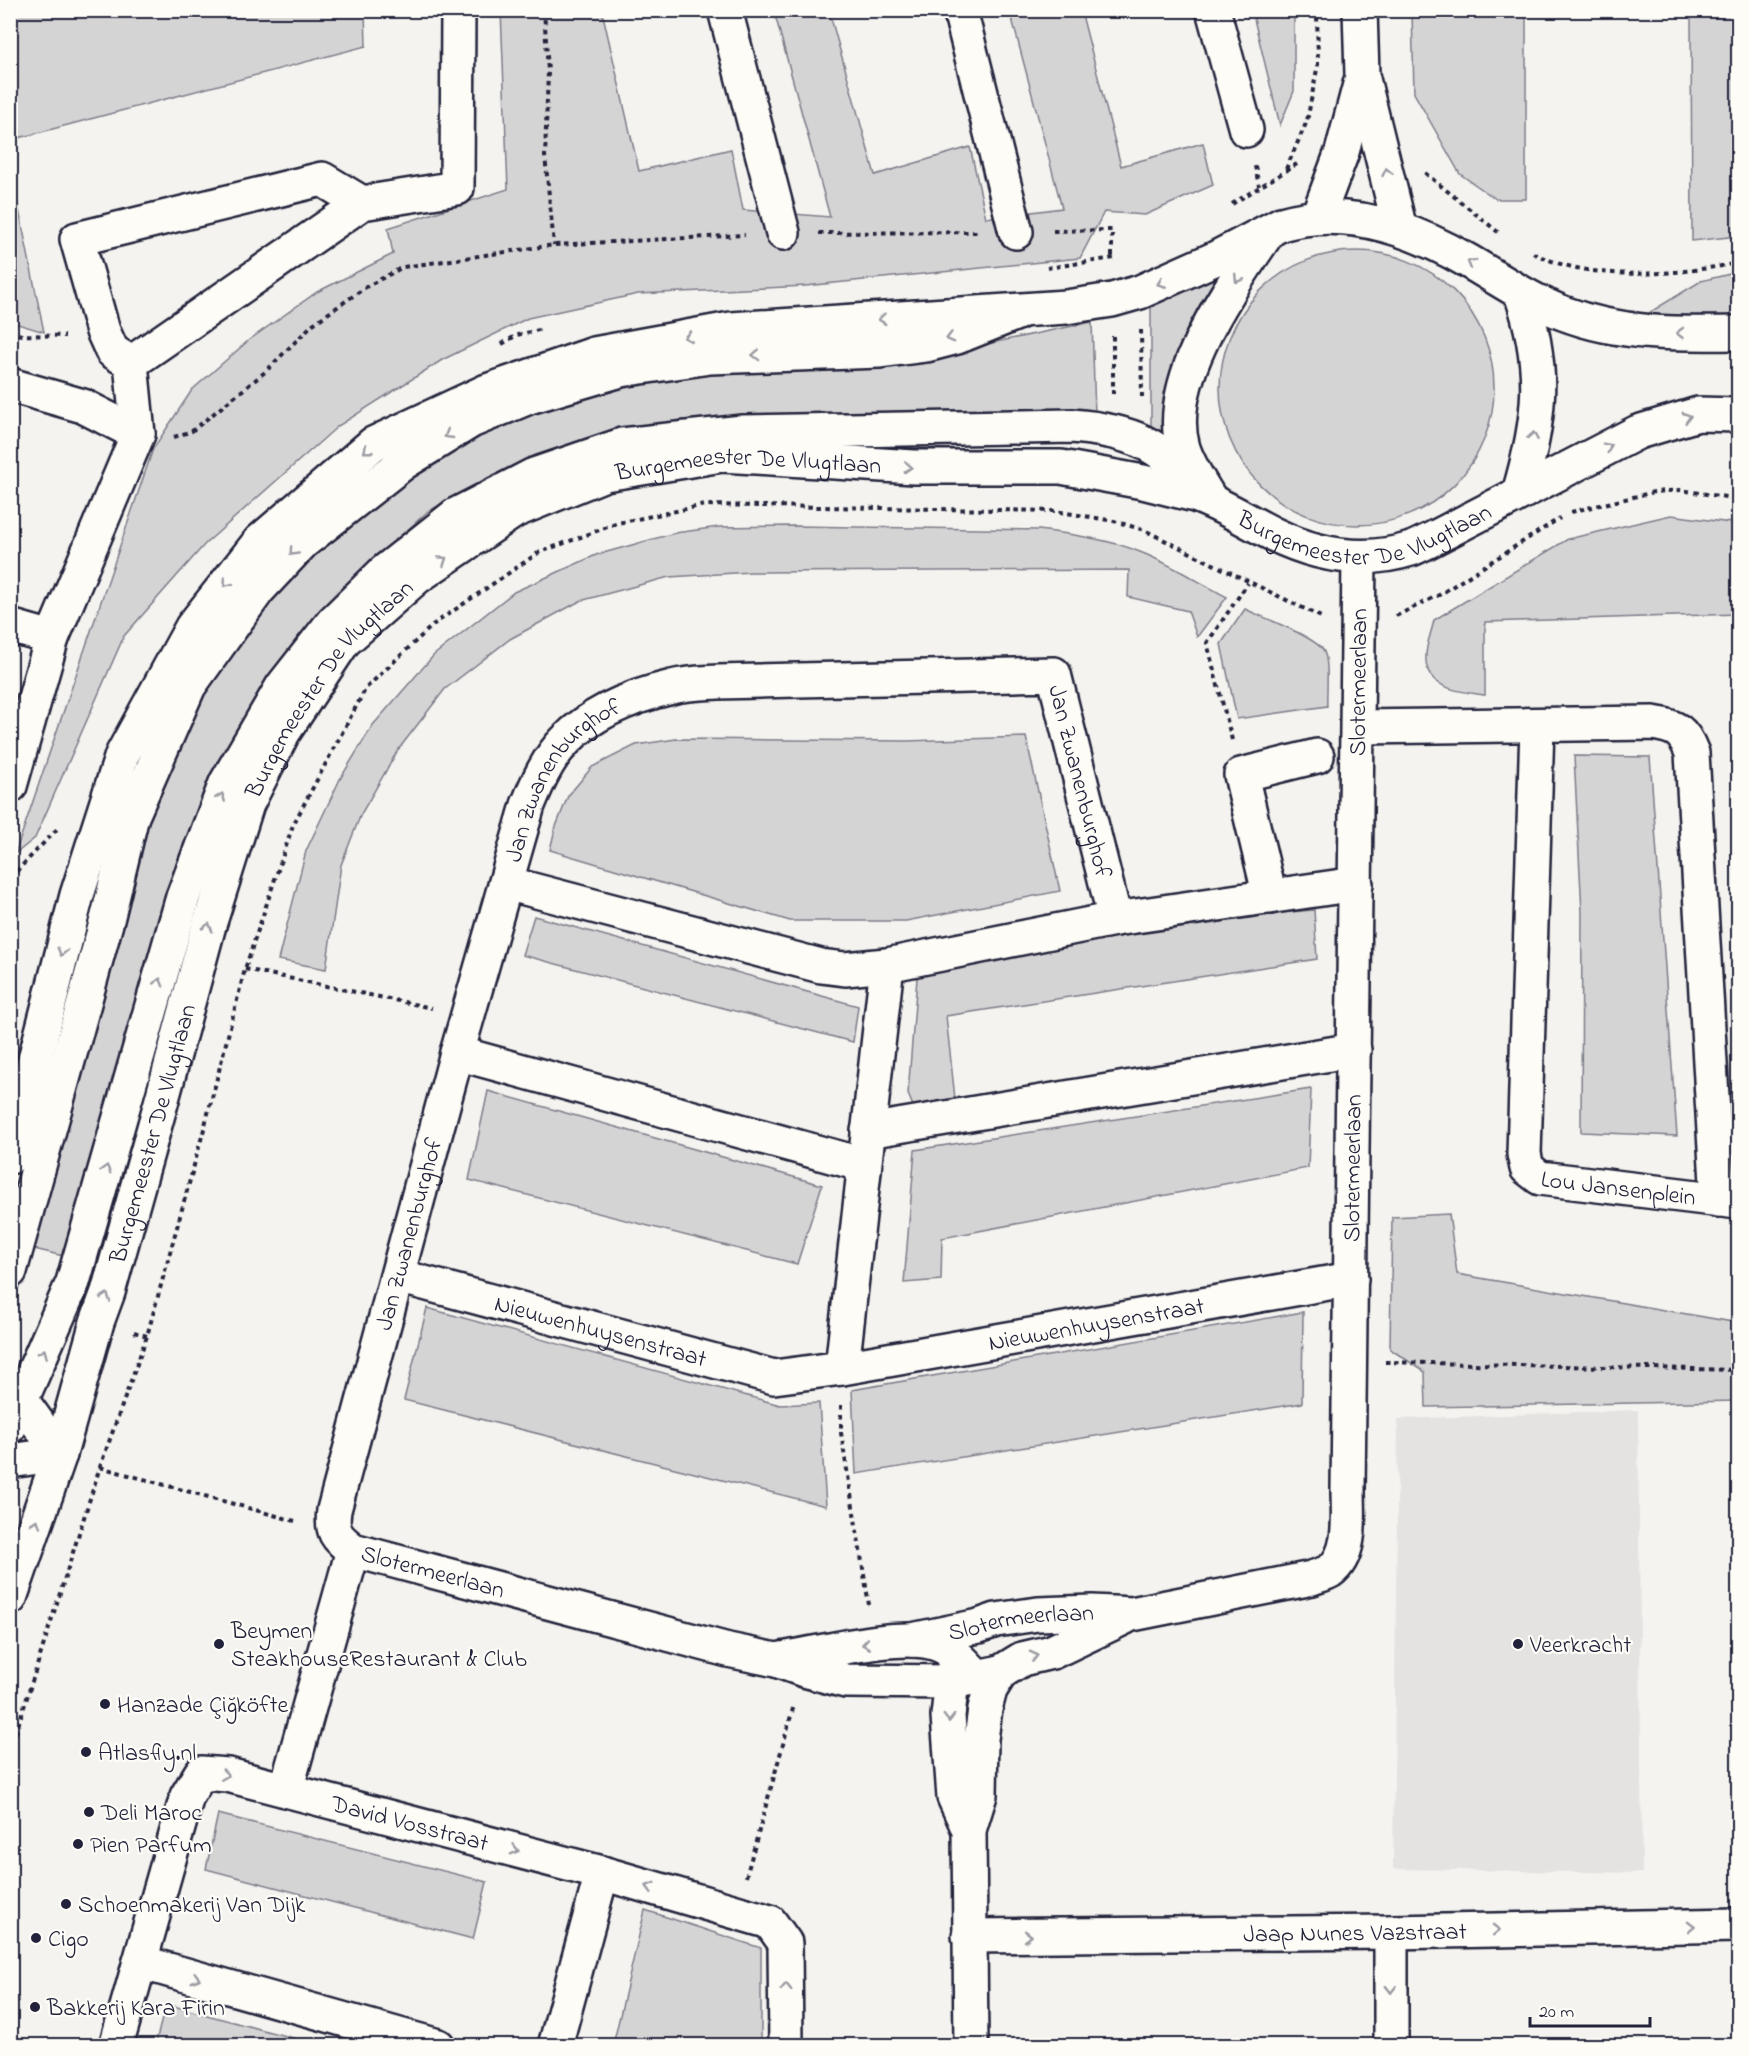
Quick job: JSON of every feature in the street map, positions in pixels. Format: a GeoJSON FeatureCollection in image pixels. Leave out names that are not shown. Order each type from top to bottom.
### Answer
{"type":"FeatureCollection","features":[{"type":"Feature","properties":{"kind":"street"},"geometry":{"type":"LineString","coordinates":[[131,363],[362,203],[457,188],[458,10]]}},
{"type":"Feature","properties":{"kind":"street"},"geometry":{"type":"LineString","coordinates":[[725,10],[783,233]]}},
{"type":"Feature","properties":{"kind":"street"},"geometry":{"type":"LineString","coordinates":[[960,10],[1016,232]]}},
{"type":"Feature","properties":{"kind":"street"},"geometry":{"type":"LineString","coordinates":[[1213,10],[1246,130]]}},
{"type":"Feature","properties":{"kind":"street"},"geometry":{"type":"LineString","coordinates":[[1360,10],[1362,75],[1400,229]]}},
{"type":"Feature","properties":{"kind":"street"},"geometry":{"type":"LineString","coordinates":[[1318,216],[1342,152],[1362,75]]}},
{"type":"Feature","properties":{"kind":"street"},"geometry":{"type":"LineString","coordinates":[[131,363],[112,351],[103,331],[77,239],[322,179],[362,203]]}},
{"type":"Feature","properties":{"kind":"street"},"geometry":{"type":"LineString","coordinates":[[10,1157],[14,1125],[77,895],[122,755],[192,627],[260,541],[373,444],[487,391],[594,354],[730,329],[1066,307],[1126,296],[1214,259],[1270,230],[1301,219],[1318,216],[1340,216],[1400,229],[1465,259],[1521,293],[1564,313],[1594,323],[1633,331],[1738,333]]}},
{"type":"Feature","properties":{"kind":"street","name":"Burgemeester De Vlugtlaan"},"geometry":{"type":"LineString","coordinates":[[1211,501],[1190,465],[1183,447],[1180,414],[1182,393],[1189,370],[1203,340],[1222,305],[1270,230]]}},
{"type":"Feature","properties":{"kind":"street","name":"Burgemeester De Vlugtlaan"},"geometry":{"type":"LineString","coordinates":[[1519,492],[1534,434],[1539,384],[1534,338],[1521,293]]}},
{"type":"Feature","properties":{"kind":"street"},"geometry":{"type":"LineString","coordinates":[[10,1271],[108,916],[132,816],[189,686],[258,590],[303,543],[403,463],[471,421],[529,397],[621,370],[710,357],[880,351],[926,345],[957,337],[1024,310]]}},
{"type":"Feature","properties":{"kind":"street"},"geometry":{"type":"LineString","coordinates":[[10,786],[52,638],[138,434],[131,363]]}},
{"type":"Feature","properties":{"kind":"street"},"geometry":{"type":"LineString","coordinates":[[10,385],[83,406],[138,434]]}},
{"type":"Feature","properties":{"kind":"street","name":"Burgemeester De Vlugtlaan"},"geometry":{"type":"LineString","coordinates":[[10,1598],[60,1454],[161,1103],[208,925],[247,804],[284,733],[344,641],[417,577],[514,511],[605,474],[722,455],[914,467],[1060,467],[1129,480],[1211,501],[1305,548],[1331,555],[1359,557],[1384,555],[1411,549],[1638,432],[1698,414],[1738,415]]}},
{"type":"Feature","properties":{"kind":"street","name":"Burgemeester De Vlugtlaan"},"geometry":{"type":"LineString","coordinates":[[14,1405],[73,1282],[183,897],[226,783],[282,687],[333,622],[384,572],[456,515],[534,475],[622,445],[744,432],[1072,426],[1128,436],[1171,459],[1211,501]]}},
{"type":"Feature","properties":{"kind":"street","name":"Slotermeerlaan"},"geometry":{"type":"LineString","coordinates":[[790,1665],[875,1643],[912,1640],[980,1626],[996,1620],[1038,1614],[1132,1614],[1312,1578],[1330,1570],[1342,1556],[1347,1537],[1359,557]]}},
{"type":"Feature","properties":{"kind":"street"},"geometry":{"type":"LineString","coordinates":[[10,626],[52,638]]}},
{"type":"Feature","properties":{"kind":"street","name":"Jan Zwanenburghof"},"geometry":{"type":"LineString","coordinates":[[332,1526],[334,1510],[457,1053],[528,805],[540,776],[564,741],[593,717],[632,699],[674,686],[718,682],[1054,674],[1115,919]]}},
{"type":"Feature","properties":{"kind":"street","name":"Lou Jansenplein"},"geometry":{"type":"LineString","coordinates":[[1358,727],[1653,723],[1669,726],[1685,736],[1692,753],[1728,1201],[1540,1178],[1527,1168],[1524,1154],[1537,726]]}},
{"type":"Feature","properties":{"kind":"street"},"geometry":{"type":"LineString","coordinates":[[1270,897],[1241,775],[1317,756]]}},
{"type":"Feature","properties":{"kind":"street"},"geometry":{"type":"LineString","coordinates":[[506,883],[821,966],[845,969],[887,965],[1115,919],[1356,884]]}},
{"type":"Feature","properties":{"kind":"street"},"geometry":{"type":"LineString","coordinates":[[842,1368],[887,965]]}},
{"type":"Feature","properties":{"kind":"street"},"geometry":{"type":"LineString","coordinates":[[868,1131],[1354,1050]]}},
{"type":"Feature","properties":{"kind":"street"},"geometry":{"type":"LineString","coordinates":[[457,1053],[864,1165]]}},
{"type":"Feature","properties":{"kind":"street","name":"Nieuwenhuysenstraat"},"geometry":{"type":"LineString","coordinates":[[398,1276],[774,1377],[842,1368],[1351,1279]]}},
{"type":"Feature","properties":{"kind":"street"},"geometry":{"type":"LineString","coordinates":[[14,1405],[60,1454]]}},
{"type":"Feature","properties":{"kind":"street"},"geometry":{"type":"LineString","coordinates":[[10,1461],[60,1454]]}},
{"type":"Feature","properties":{"kind":"street","name":"Slotermeerlaan"},"geometry":{"type":"LineString","coordinates":[[332,1526],[340,1540],[354,1550],[846,1681],[975,1676],[1022,1659],[1052,1652],[1132,1614]]}},
{"type":"Feature","properties":{"kind":"street"},"geometry":{"type":"LineString","coordinates":[[286,1790],[354,1550]]}},
{"type":"Feature","properties":{"kind":"street"},"geometry":{"type":"LineString","coordinates":[[971,2046],[969,1830],[980,1795],[981,1739],[985,1709],[962,1644],[980,1626]]}},
{"type":"Feature","properties":{"kind":"street","name":"Slotermeerlaan"},"geometry":{"type":"LineString","coordinates":[[912,1640],[937,1644],[975,1676]]}},
{"type":"Feature","properties":{"kind":"street","name":"David Vosstraat"},"geometry":{"type":"LineString","coordinates":[[116,2046],[187,1796],[201,1773],[228,1774],[602,1873],[770,1922],[785,1943],[786,2046]]}},
{"type":"Feature","properties":{"kind":"street"},"geometry":{"type":"LineString","coordinates":[[555,2046],[602,1873]]}},
{"type":"Feature","properties":{"kind":"street","name":"Jaap Nunes Vazstraat"},"geometry":{"type":"LineString","coordinates":[[969,1936],[1391,1932],[1738,1925]]}},
{"type":"Feature","properties":{"kind":"street"},"geometry":{"type":"LineString","coordinates":[[1391,1932],[1391,2046]]}},
{"type":"Feature","properties":{"kind":"street"},"geometry":{"type":"LineString","coordinates":[[140,1962],[438,2046]]}},
{"type":"Feature","properties":{"kind":"path"},"geometry":{"type":"LineString","coordinates":[[544,10],[548,72],[545,156],[554,245]]}},
{"type":"Feature","properties":{"kind":"path"},"geometry":{"type":"LineString","coordinates":[[1285,170],[1307,121],[1318,64],[1317,10]]}},
{"type":"Feature","properties":{"kind":"path"},"geometry":{"type":"LineString","coordinates":[[138,434],[170,439],[192,431],[265,372],[313,324],[366,287],[403,267],[554,245],[783,233],[1112,230],[1126,296],[1128,436]]}},
{"type":"Feature","properties":{"kind":"path"},"geometry":{"type":"LineString","coordinates":[[1126,296],[1128,436]]}},
{"type":"Feature","properties":{"kind":"path"},"geometry":{"type":"LineString","coordinates":[[10,330],[21,335],[58,337],[103,331]]}},
{"type":"Feature","properties":{"kind":"path"},"geometry":{"type":"LineString","coordinates":[[1114,521],[1129,480]]}},
{"type":"Feature","properties":{"kind":"path","name":"Burgemeester De Vlugtlaan"},"geometry":{"type":"LineString","coordinates":[[1129,480],[1144,530],[1314,615],[1335,620],[1359,621],[1397,616],[1439,595],[1569,512],[1654,492],[1681,490],[1738,499]]}},
{"type":"Feature","properties":{"kind":"path"},"geometry":{"type":"LineString","coordinates":[[1241,775],[1207,643],[1248,583]]}},
{"type":"Feature","properties":{"kind":"path"},"geometry":{"type":"LineString","coordinates":[[245,969],[468,1015]]}},
{"type":"Feature","properties":{"kind":"path"},"geometry":{"type":"LineString","coordinates":[[10,1752],[100,1467],[147,1336]]}},
{"type":"Feature","properties":{"kind":"path"},"geometry":{"type":"LineString","coordinates":[[1349,1361],[1738,1370]]}},
{"type":"Feature","properties":{"kind":"path"},"geometry":{"type":"LineString","coordinates":[[842,1368],[841,1433],[875,1643]]}},
{"type":"Feature","properties":{"kind":"path","name":"Slotermeerlaan"},"geometry":{"type":"LineString","coordinates":[[100,1467],[290,1520],[332,1526]]}},
{"type":"Feature","properties":{"kind":"path"},"geometry":{"type":"LineString","coordinates":[[736,1912],[790,1665]]}},
{"type":"Feature","properties":{"kind":"shaded area"},"geometry":{"type":"Polygon","coordinates":[[[11,10],[365,11],[366,46],[11,140],[11,10]]]}},
{"type":"Feature","properties":{"kind":"shaded area"},"geometry":{"type":"Polygon","coordinates":[[[501,11],[602,11],[639,171],[731,149],[743,210],[830,217],[774,11],[829,11],[875,175],[970,147],[986,218],[1062,208],[1010,11],[1081,11],[1121,166],[1203,143],[1213,185],[1145,215],[1104,212],[1080,258],[805,286],[638,294],[528,318],[442,360],[338,426],[205,544],[124,636],[35,838],[15,854],[153,449],[192,390],[249,340],[317,292],[393,254],[388,228],[508,189],[501,11]]]}},
{"type":"Feature","properties":{"kind":"shaded area"},"geometry":{"type":"Polygon","coordinates":[[[1252,11],[1294,11],[1294,91],[1280,125],[1252,11]]]}},
{"type":"Feature","properties":{"kind":"shaded area"},"geometry":{"type":"Polygon","coordinates":[[[1412,11],[1526,11],[1526,199],[1496,199],[1460,174],[1414,93],[1412,11]]]}},
{"type":"Feature","properties":{"kind":"shaded area"},"geometry":{"type":"Polygon","coordinates":[[[1691,11],[1738,11],[1738,236],[1692,241],[1691,11]]]}},
{"type":"Feature","properties":{"kind":"shaded area"},"geometry":{"type":"Polygon","coordinates":[[[11,171],[44,332],[11,322],[11,171]]]}},
{"type":"Feature","properties":{"kind":"shaded area"},"geometry":{"type":"Polygon","coordinates":[[[1357,251],[1397,257],[1433,274],[1454,291],[1471,312],[1488,348],[1494,388],[1488,428],[1471,464],[1454,485],[1433,502],[1397,519],[1357,525],[1317,519],[1281,502],[1260,485],[1243,464],[1226,428],[1220,388],[1226,348],[1243,312],[1260,291],[1281,274],[1317,257],[1357,251]]]}},
{"type":"Feature","properties":{"kind":"shaded area"},"geometry":{"type":"Polygon","coordinates":[[[1738,272],[1738,320],[1639,319],[1701,281],[1738,272]]]}},
{"type":"Feature","properties":{"kind":"shaded area"},"geometry":{"type":"Polygon","coordinates":[[[1216,274],[1221,279],[1165,435],[1162,436],[1151,430],[1151,303],[1216,274]]]}},
{"type":"Feature","properties":{"kind":"shaded area"},"geometry":{"type":"Polygon","coordinates":[[[1092,322],[1095,415],[536,457],[489,477],[427,512],[377,558],[276,674],[76,1259],[30,1248],[160,779],[201,697],[228,651],[286,578],[393,480],[513,416],[688,369],[896,363],[1092,322]]]}},
{"type":"Feature","properties":{"kind":"shaded area"},"geometry":{"type":"Polygon","coordinates":[[[1671,515],[1738,524],[1738,614],[1485,622],[1485,695],[1445,687],[1431,676],[1426,656],[1434,620],[1568,539],[1671,515]]]}},
{"type":"Feature","properties":{"kind":"shaded area"},"geometry":{"type":"Polygon","coordinates":[[[719,527],[1039,530],[1077,536],[1116,544],[1150,556],[1227,597],[1197,637],[1188,611],[1128,597],[1129,570],[751,572],[669,577],[580,601],[510,639],[445,689],[398,750],[361,814],[341,865],[326,969],[278,960],[306,851],[340,779],[373,725],[434,655],[514,592],[596,555],[675,533],[719,527]]]}},
{"type":"Feature","properties":{"kind":"shaded area"},"geometry":{"type":"Polygon","coordinates":[[[1245,609],[1298,633],[1323,650],[1327,669],[1327,706],[1237,719],[1221,644],[1245,609]]]}},
{"type":"Feature","properties":{"kind":"shaded area"},"geometry":{"type":"Polygon","coordinates":[[[1026,737],[1060,891],[906,921],[790,921],[550,850],[555,829],[568,796],[592,767],[636,745],[676,739],[907,741],[1026,737]]]}},
{"type":"Feature","properties":{"kind":"shaded area"},"geometry":{"type":"Polygon","coordinates":[[[1574,756],[1650,757],[1677,1136],[1581,1132],[1582,912],[1574,756]]]}},
{"type":"Feature","properties":{"kind":"shaded area"},"geometry":{"type":"Polygon","coordinates":[[[1314,910],[1317,959],[946,1016],[956,1108],[924,1111],[913,1106],[908,1094],[917,978],[925,971],[1230,917],[1314,910]]]}},
{"type":"Feature","properties":{"kind":"shaded area"},"geometry":{"type":"Polygon","coordinates":[[[534,916],[858,1006],[853,1042],[522,955],[534,916]]]}},
{"type":"Feature","properties":{"kind":"shaded area"},"geometry":{"type":"Polygon","coordinates":[[[1311,1089],[1308,1168],[942,1238],[941,1280],[904,1283],[915,1150],[1311,1089]]]}},
{"type":"Feature","properties":{"kind":"shaded area"},"geometry":{"type":"Polygon","coordinates":[[[488,1091],[822,1185],[797,1264],[469,1180],[488,1091]]]}},
{"type":"Feature","properties":{"kind":"shaded area"},"geometry":{"type":"Polygon","coordinates":[[[1449,1214],[1457,1274],[1738,1323],[1738,1401],[1426,1407],[1425,1372],[1390,1349],[1392,1217],[1449,1214]]]}},
{"type":"Feature","properties":{"kind":"shaded area"},"geometry":{"type":"Polygon","coordinates":[[[427,1308],[780,1405],[819,1403],[826,1506],[404,1400],[427,1308]]]}},
{"type":"Feature","properties":{"kind":"shaded area"},"geometry":{"type":"Polygon","coordinates":[[[1303,1312],[1302,1403],[856,1474],[852,1390],[1303,1312]]]}},
{"type":"Feature","properties":{"kind":"shaded area","name":"Veerkracht"},"geometry":{"type":"Polygon","coordinates":[[[1638,1410],[1642,1873],[1393,1869],[1398,1419],[1638,1410]]]}},
{"type":"Feature","properties":{"kind":"shaded area"},"geometry":{"type":"Polygon","coordinates":[[[218,1814],[487,1882],[473,1939],[206,1869],[218,1814]]]}},
{"type":"Feature","properties":{"kind":"shaded area"},"geometry":{"type":"Polygon","coordinates":[[[645,1910],[761,1948],[761,2045],[613,2045],[645,1910]]]}},
{"type":"Feature","properties":{"kind":"shaded area"},"geometry":{"type":"Polygon","coordinates":[[[166,2004],[319,2045],[155,2045],[166,2004]]]}},
{"type":"Feature","properties":{"kind":"place","name":"Beymen SteakhouseRestaurant & Club"},"geometry":{"type":"Point","coordinates":[219,1644]}},
{"type":"Feature","properties":{"kind":"place","name":"Veerkracht"},"geometry":{"type":"Point","coordinates":[1518,1644]}},
{"type":"Feature","properties":{"kind":"place","name":"Hanzade Çiğköfte"},"geometry":{"type":"Point","coordinates":[105,1704]}},
{"type":"Feature","properties":{"kind":"place","name":"Atlasfly.nl"},"geometry":{"type":"Point","coordinates":[86,1752]}},
{"type":"Feature","properties":{"kind":"place","name":"Deli Maroc"},"geometry":{"type":"Point","coordinates":[89,1812]}},
{"type":"Feature","properties":{"kind":"place","name":"Pien Parfum"},"geometry":{"type":"Point","coordinates":[78,1844]}},
{"type":"Feature","properties":{"kind":"place","name":"Schoenmakerij Van Dijk"},"geometry":{"type":"Point","coordinates":[66,1904]}},
{"type":"Feature","properties":{"kind":"place","name":"Cigo"},"geometry":{"type":"Point","coordinates":[36,1938]}},
{"type":"Feature","properties":{"kind":"place","name":"Bakkerij Kara Firin"},"geometry":{"type":"Point","coordinates":[35,2007]}}]}
